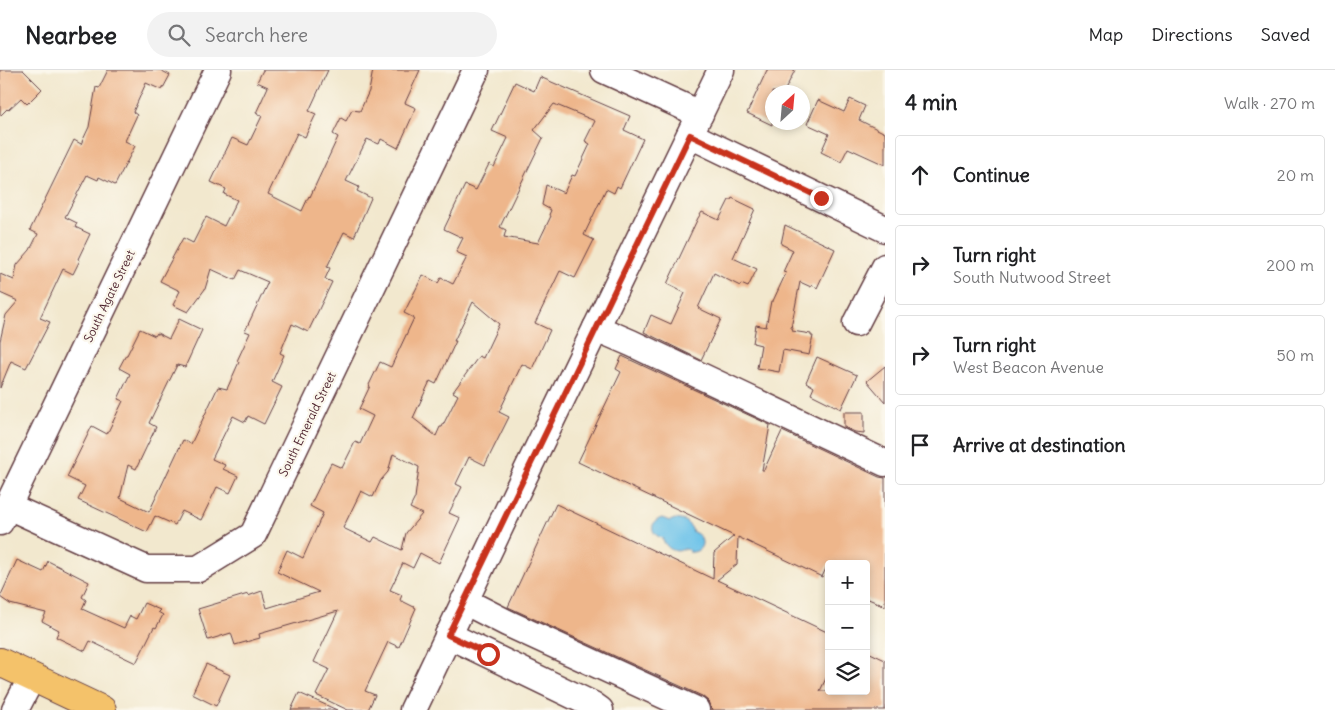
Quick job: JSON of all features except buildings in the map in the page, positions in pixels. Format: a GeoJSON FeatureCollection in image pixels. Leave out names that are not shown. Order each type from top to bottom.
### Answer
{"type":"FeatureCollection","features":[{"type":"Feature","properties":{"kind":"main road"},"geometry":{"type":"LineString","coordinates":[[0,662],[102,710]]}},
{"type":"Feature","properties":{"kind":"street","name":"South Agate Street"},"geometry":{"type":"LineString","coordinates":[[4,514],[218,70]]}},
{"type":"Feature","properties":{"kind":"street","name":"South Emerald Street"},"geometry":{"type":"LineString","coordinates":[[4,514],[146,569],[198,569],[254,536],[476,70]]}},
{"type":"Feature","properties":{"kind":"street"},"geometry":{"type":"LineString","coordinates":[[604,70],[695,124],[885,229]]}},
{"type":"Feature","properties":{"kind":"street"},"geometry":{"type":"LineString","coordinates":[[413,710],[721,70]]}},
{"type":"Feature","properties":{"kind":"street"},"geometry":{"type":"LineString","coordinates":[[856,323],[885,267]]}},
{"type":"Feature","properties":{"kind":"street"},"geometry":{"type":"LineString","coordinates":[[596,328],[885,463]]}},
{"type":"Feature","properties":{"kind":"street"},"geometry":{"type":"LineString","coordinates":[[464,601],[696,710]]}},
{"type":"Feature","properties":{"kind":"street"},"geometry":{"type":"LineString","coordinates":[[448,635],[600,710]]}},
{"type":"Feature","properties":{"kind":"street"},"geometry":{"type":"LineString","coordinates":[[15,710],[32,677]]}},
{"type":"Feature","properties":{"kind":"water"},"geometry":{"type":"Polygon","coordinates":[[[662,518],[670,521],[675,519],[685,521],[693,532],[699,536],[702,546],[697,551],[691,552],[685,549],[677,551],[670,548],[653,531],[655,522],[662,518]]]}},
{"type":"Feature","properties":{"kind":"route"},"geometry":{"type":"LineString","coordinates":[[488,654],[448,635],[690,135],[821,198]]}}]}
